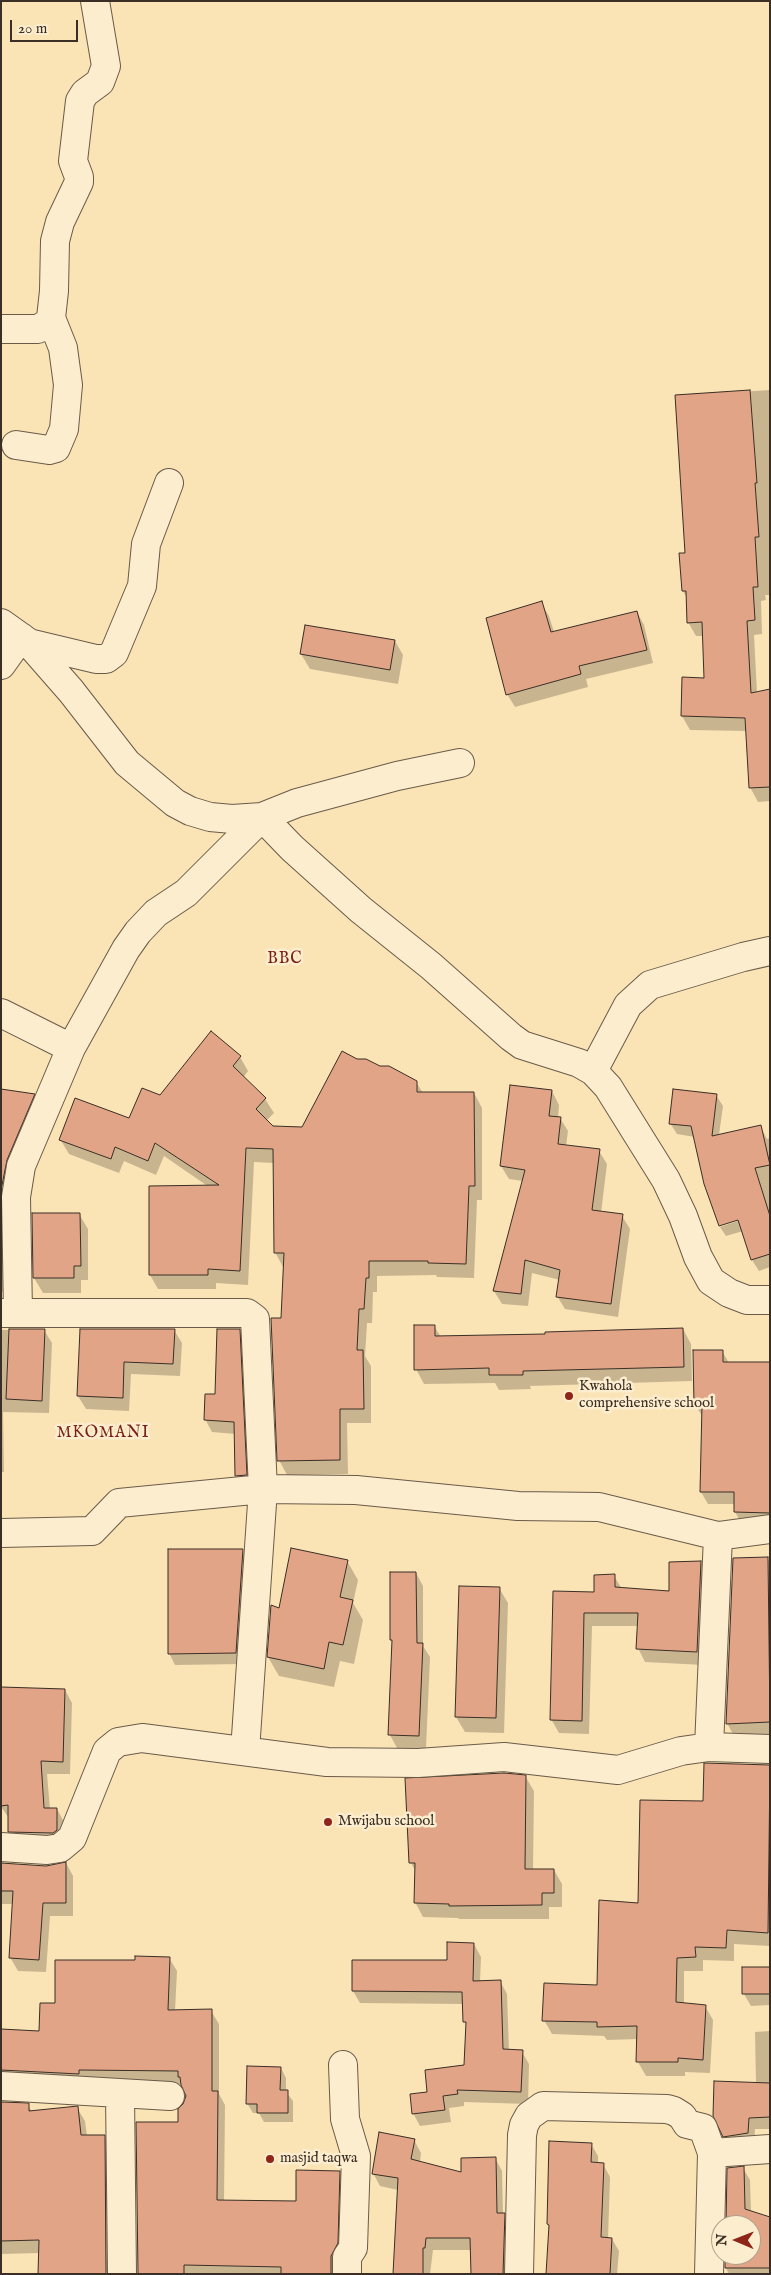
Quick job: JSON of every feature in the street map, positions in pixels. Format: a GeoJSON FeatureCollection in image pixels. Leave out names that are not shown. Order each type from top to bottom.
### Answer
{"type":"FeatureCollection","features":[{"type":"Feature","properties":{"kind":"street"},"geometry":{"type":"LineString","coordinates":[[1,329],[38,329],[48,324],[51,318],[54,291],[54,241],[60,222],[79,182],[73,161],[80,101],[85,93],[100,82],[106,66],[95,1]]}},
{"type":"Feature","properties":{"kind":"street"},"geometry":{"type":"LineString","coordinates":[[16,445],[49,450],[56,448],[64,429],[68,385],[63,348],[51,318]]}},
{"type":"Feature","properties":{"kind":"street"},"geometry":{"type":"LineString","coordinates":[[17,634],[96,659],[106,659],[114,653],[142,586],[146,544],[169,482]]}},
{"type":"Feature","properties":{"kind":"street"},"geometry":{"type":"LineString","coordinates":[[1,665],[17,634]]}},
{"type":"Feature","properties":{"kind":"street"},"geometry":{"type":"LineString","coordinates":[[17,634],[71,691],[127,763],[175,803],[190,811],[210,817],[232,819],[262,817],[297,803],[397,776],[460,762]]}},
{"type":"Feature","properties":{"kind":"street"},"geometry":{"type":"LineString","coordinates":[[246,1752],[264,1489],[256,1325],[252,1315],[247,1313],[9,1313],[16,1197],[20,1166],[71,1048],[126,949],[138,932],[156,913],[186,893],[262,817]]}},
{"type":"Feature","properties":{"kind":"street"},"geometry":{"type":"LineString","coordinates":[[262,817],[292,848],[354,905],[431,966],[511,1037],[522,1045],[579,1063],[593,1071],[608,1087],[661,1173],[683,1216],[698,1257],[711,1281],[728,1293],[747,1300],[770,1300]]}},
{"type":"Feature","properties":{"kind":"street"},"geometry":{"type":"LineString","coordinates":[[593,1071],[628,1005],[650,985],[743,956],[770,951]]}},
{"type":"Feature","properties":{"kind":"street"},"geometry":{"type":"LineString","coordinates":[[1,1013],[71,1048]]}},
{"type":"Feature","properties":{"kind":"street"},"geometry":{"type":"LineString","coordinates":[[1,1533],[92,1531],[119,1503],[264,1489],[356,1490],[518,1506],[599,1507],[718,1536],[770,1529]]}},
{"type":"Feature","properties":{"kind":"street"},"geometry":{"type":"LineString","coordinates":[[710,1747],[718,1536]]}},
{"type":"Feature","properties":{"kind":"street"},"geometry":{"type":"LineString","coordinates":[[1,1847],[47,1850],[60,1848],[72,1838],[87,1804],[100,1764],[107,1751],[118,1742],[142,1738],[327,1762],[418,1763],[504,1757],[618,1770],[681,1751],[710,1747],[770,1749]]}},
{"type":"Feature","properties":{"kind":"street"},"geometry":{"type":"LineString","coordinates":[[343,2065],[346,2119],[356,2156],[353,2248],[348,2257],[347,2274]]}},
{"type":"Feature","properties":{"kind":"street"},"geometry":{"type":"LineString","coordinates":[[1,2086],[170,2096]]}},
{"type":"Feature","properties":{"kind":"street"},"geometry":{"type":"LineString","coordinates":[[120,2094],[122,2274]]}},
{"type":"Feature","properties":{"kind":"street"},"geometry":{"type":"LineString","coordinates":[[519,2274],[522,2136],[524,2125],[534,2111],[543,2106],[667,2109],[682,2116],[687,2124],[703,2128],[712,2153],[709,2274]]}},
{"type":"Feature","properties":{"kind":"street"},"geometry":{"type":"LineString","coordinates":[[712,2153],[770,2150]]}},
{"type":"Feature","properties":{"kind":"building"},"geometry":{"type":"Polygon","coordinates":[[[750,390],[759,537],[755,537],[758,587],[753,587],[755,620],[747,621],[751,693],[770,689],[770,787],[749,788],[745,718],[681,716],[682,677],[704,678],[702,622],[687,623],[686,591],[682,591],[679,553],[685,553],[675,395],[750,390]]]}},
{"type":"Feature","properties":{"kind":"building"},"geometry":{"type":"Polygon","coordinates":[[[542,601],[551,632],[637,611],[647,650],[579,666],[581,674],[506,695],[486,618],[542,601]]]}},
{"type":"Feature","properties":{"kind":"building"},"geometry":{"type":"Polygon","coordinates":[[[305,625],[395,640],[390,670],[300,654],[305,625]]]}},
{"type":"Feature","properties":{"kind":"building"},"geometry":{"type":"Polygon","coordinates":[[[211,1031],[241,1056],[233,1066],[266,1098],[256,1109],[273,1126],[302,1127],[342,1051],[357,1059],[366,1059],[380,1066],[389,1066],[417,1081],[417,1092],[474,1092],[475,1186],[469,1186],[466,1264],[428,1263],[428,1261],[369,1261],[369,1278],[366,1278],[364,1309],[359,1309],[357,1350],[363,1350],[364,1409],[340,1409],[340,1460],[277,1461],[271,1318],[281,1318],[284,1253],[274,1253],[273,1149],[246,1148],[240,1271],[208,1269],[208,1275],[149,1275],[149,1186],[219,1185],[155,1143],[148,1161],[115,1147],[111,1159],[59,1140],[75,1098],[129,1118],[142,1088],[160,1095],[211,1031]]]}},
{"type":"Feature","properties":{"kind":"building"},"geometry":{"type":"Polygon","coordinates":[[[510,1085],[552,1090],[549,1116],[561,1117],[558,1144],[600,1149],[592,1210],[623,1214],[611,1304],[556,1297],[560,1270],[525,1260],[521,1294],[493,1291],[525,1170],[500,1166],[510,1085]]]}},
{"type":"Feature","properties":{"kind":"building"},"geometry":{"type":"Polygon","coordinates":[[[1,1089],[35,1094],[7,1160],[1,1190],[1,1089]]]}},
{"type":"Feature","properties":{"kind":"building"},"geometry":{"type":"Polygon","coordinates":[[[673,1089],[717,1094],[712,1136],[761,1125],[770,1165],[755,1168],[770,1216],[770,1254],[751,1260],[738,1220],[719,1226],[704,1184],[691,1126],[669,1124],[673,1089]]]}},
{"type":"Feature","properties":{"kind":"building"},"geometry":{"type":"Polygon","coordinates":[[[32,1213],[80,1213],[81,1266],[74,1266],[74,1278],[33,1278],[32,1213]]]}},
{"type":"Feature","properties":{"kind":"building"},"geometry":{"type":"Polygon","coordinates":[[[414,1325],[435,1325],[435,1336],[545,1334],[545,1332],[683,1328],[684,1367],[523,1371],[523,1375],[489,1375],[489,1368],[414,1370],[414,1325]]]}},
{"type":"Feature","properties":{"kind":"building"},"geometry":{"type":"Polygon","coordinates":[[[9,1329],[45,1329],[42,1401],[6,1399],[9,1329]]]}},
{"type":"Feature","properties":{"kind":"building"},"geometry":{"type":"Polygon","coordinates":[[[80,1329],[175,1329],[173,1364],[124,1362],[123,1398],[77,1396],[80,1329]]]}},
{"type":"Feature","properties":{"kind":"building"},"geometry":{"type":"Polygon","coordinates":[[[217,1329],[240,1329],[247,1475],[235,1476],[234,1422],[204,1420],[205,1394],[215,1394],[217,1329]]]}},
{"type":"Feature","properties":{"kind":"building"},"geometry":{"type":"Polygon","coordinates":[[[693,1350],[723,1350],[723,1362],[770,1362],[770,1513],[734,1512],[734,1492],[700,1492],[702,1405],[694,1405],[693,1350]]]}},
{"type":"Feature","properties":{"kind":"building"},"geometry":{"type":"Polygon","coordinates":[[[291,1548],[348,1560],[340,1597],[353,1600],[343,1645],[329,1642],[324,1669],[267,1657],[271,1605],[279,1608],[291,1548]]]}},
{"type":"Feature","properties":{"kind":"building"},"geometry":{"type":"Polygon","coordinates":[[[168,1549],[243,1549],[236,1653],[168,1654],[168,1549]]]}},
{"type":"Feature","properties":{"kind":"building"},"geometry":{"type":"Polygon","coordinates":[[[768,1557],[770,1722],[726,1724],[733,1558],[768,1557]]]}},
{"type":"Feature","properties":{"kind":"building"},"geometry":{"type":"Polygon","coordinates":[[[701,1561],[697,1652],[636,1649],[638,1613],[584,1613],[582,1721],[550,1720],[553,1591],[594,1592],[594,1575],[615,1574],[615,1587],[669,1591],[669,1562],[701,1561]]]}},
{"type":"Feature","properties":{"kind":"building"},"geometry":{"type":"Polygon","coordinates":[[[390,1572],[416,1572],[417,1643],[423,1643],[419,1736],[388,1735],[392,1640],[390,1640],[390,1572]]]}},
{"type":"Feature","properties":{"kind":"building"},"geometry":{"type":"Polygon","coordinates":[[[459,1586],[500,1587],[496,1718],[455,1717],[459,1586]]]}},
{"type":"Feature","properties":{"kind":"building"},"geometry":{"type":"Polygon","coordinates":[[[1,1687],[65,1689],[63,1762],[41,1761],[44,1808],[57,1808],[57,1830],[53,1833],[8,1832],[8,1805],[1,1806],[1,1687]]]}},
{"type":"Feature","properties":{"kind":"building"},"geometry":{"type":"Polygon","coordinates":[[[704,1763],[770,1765],[768,1933],[727,1930],[726,1948],[695,1947],[696,1957],[677,1958],[676,2002],[706,2005],[703,2060],[678,2058],[678,2062],[636,2062],[637,2026],[597,2027],[597,2022],[542,2021],[544,1983],[597,1985],[599,1900],[638,1903],[640,1800],[703,1801],[704,1763]]]}},
{"type":"Feature","properties":{"kind":"building"},"geometry":{"type":"Polygon","coordinates":[[[504,1773],[526,1775],[525,1869],[554,1869],[554,1893],[542,1893],[542,1905],[449,1906],[449,1904],[414,1903],[415,1863],[409,1863],[405,1778],[504,1773]]]}},
{"type":"Feature","properties":{"kind":"building"},"geometry":{"type":"Polygon","coordinates":[[[66,1862],[66,1903],[43,1903],[39,1960],[9,1958],[13,1891],[1,1891],[1,1863],[46,1866],[66,1862]]]}},
{"type":"Feature","properties":{"kind":"building"},"geometry":{"type":"Polygon","coordinates":[[[447,1942],[474,1943],[473,1981],[501,1980],[503,2049],[523,2050],[521,2092],[457,2090],[458,2094],[443,2096],[445,2110],[412,2114],[410,2094],[427,2092],[425,2070],[464,2065],[466,2022],[463,2022],[462,1992],[352,1991],[352,1960],[447,1960],[447,1942]]]}},
{"type":"Feature","properties":{"kind":"building"},"geometry":{"type":"Polygon","coordinates":[[[135,1956],[170,1957],[168,2010],[212,2009],[212,2091],[218,2091],[217,2200],[296,2201],[296,2170],[340,2171],[338,2243],[331,2256],[331,2274],[281,2274],[281,2267],[184,2265],[184,2274],[138,2274],[136,2122],[178,2122],[178,2109],[183,2104],[186,2096],[180,2077],[178,2077],[178,2071],[79,2070],[79,2074],[1,2070],[1,2029],[39,2031],[40,2003],[55,2003],[55,1960],[135,1960],[135,1956]]]}},
{"type":"Feature","properties":{"kind":"building"},"geometry":{"type":"Polygon","coordinates":[[[742,1967],[770,1967],[770,1994],[742,1994],[742,1967]]]}},
{"type":"Feature","properties":{"kind":"building"},"geometry":{"type":"Polygon","coordinates":[[[247,2066],[281,2067],[280,2090],[288,2090],[288,2113],[257,2113],[257,2104],[246,2104],[247,2066]]]}},
{"type":"Feature","properties":{"kind":"building"},"geometry":{"type":"Polygon","coordinates":[[[714,2081],[770,2083],[770,2117],[749,2118],[748,2133],[723,2137],[713,2116],[714,2081]]]}},
{"type":"Feature","properties":{"kind":"building"},"geometry":{"type":"Polygon","coordinates":[[[1,2102],[29,2103],[29,2111],[78,2106],[81,2135],[105,2135],[106,2274],[38,2274],[39,2240],[1,2241],[1,2102]]]}},
{"type":"Feature","properties":{"kind":"building"},"geometry":{"type":"Polygon","coordinates":[[[379,2132],[415,2139],[411,2159],[461,2172],[461,2158],[496,2157],[497,2213],[505,2213],[503,2274],[471,2274],[470,2238],[426,2238],[425,2248],[423,2248],[423,2274],[393,2274],[398,2178],[372,2174],[379,2132]]]}},
{"type":"Feature","properties":{"kind":"building"},"geometry":{"type":"Polygon","coordinates":[[[549,2141],[592,2143],[591,2162],[604,2163],[601,2237],[612,2238],[610,2274],[546,2274],[549,2225],[547,2224],[549,2141]]]}},
{"type":"Feature","properties":{"kind":"building"},"geometry":{"type":"Polygon","coordinates":[[[744,2166],[745,2209],[770,2217],[770,2268],[725,2268],[725,2265],[761,2265],[761,2215],[726,2215],[727,2168],[744,2166]]]}},
{"type":"Feature","properties":{"kind":"place","name":"Kwahola comprehensive school"},"geometry":{"type":"Point","coordinates":[569,1396]}},
{"type":"Feature","properties":{"kind":"place","name":"Mwijabu school"},"geometry":{"type":"Point","coordinates":[328,1822]}},
{"type":"Feature","properties":{"kind":"place","name":"masjid taqwa"},"geometry":{"type":"Point","coordinates":[270,2159]}},
{"type":"Feature","properties":{"kind":"district","name":"BBC"},"geometry":{"type":"Point","coordinates":[285,960]}},
{"type":"Feature","properties":{"kind":"district","name":"MKOMANI"},"geometry":{"type":"Point","coordinates":[103,1434]}}]}
